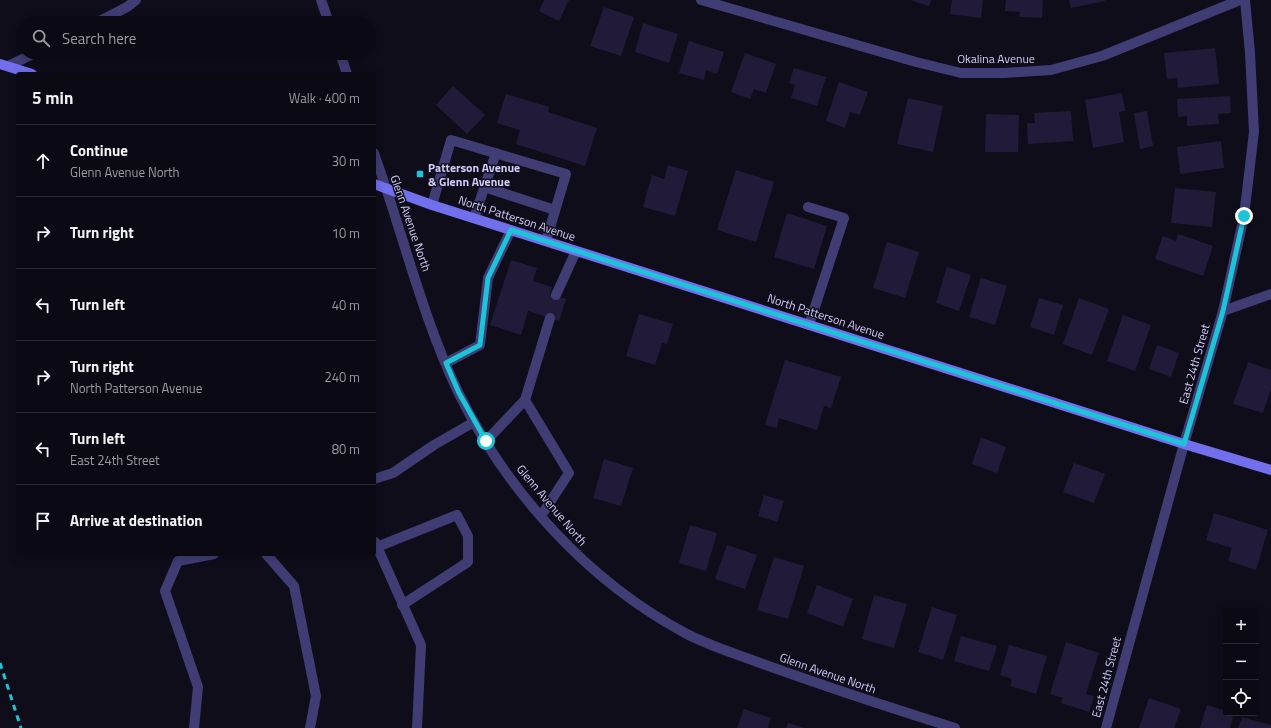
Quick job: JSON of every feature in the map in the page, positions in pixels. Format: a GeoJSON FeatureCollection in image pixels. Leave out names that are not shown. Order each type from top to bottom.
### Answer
{"type":"FeatureCollection","features":[{"type":"Feature","properties":{"kind":"main road"},"geometry":{"type":"LineString","coordinates":[[4,65],[26,72]]}},
{"type":"Feature","properties":{"kind":"main road","name":"North Patterson Avenue"},"geometry":{"type":"LineString","coordinates":[[376,185],[432,205],[576,251],[1184,444],[1271,470]]}},
{"type":"Feature","properties":{"kind":"street"},"geometry":{"type":"LineString","coordinates":[[110,16],[127,8],[136,0]]}},
{"type":"Feature","properties":{"kind":"street"},"geometry":{"type":"LineString","coordinates":[[322,0],[327,16]]}},
{"type":"Feature","properties":{"kind":"street","name":"Okalina Avenue"},"geometry":{"type":"LineString","coordinates":[[701,0],[916,62],[961,73],[1051,70],[1102,56],[1240,0]]}},
{"type":"Feature","properties":{"kind":"street","name":"East 24th Street"},"geometry":{"type":"LineString","coordinates":[[1106,728],[1184,444],[1223,311],[1244,216],[1254,132],[1250,53],[1245,0]]}},
{"type":"Feature","properties":{"kind":"street"},"geometry":{"type":"LineString","coordinates":[[4,65],[17,60]]}},
{"type":"Feature","properties":{"kind":"street"},"geometry":{"type":"LineString","coordinates":[[342,60],[346,72]]}},
{"type":"Feature","properties":{"kind":"street"},"geometry":{"type":"LineString","coordinates":[[432,205],[452,140],[566,174],[546,241]]}},
{"type":"Feature","properties":{"kind":"street"},"geometry":{"type":"LineString","coordinates":[[474,218],[496,153]]}},
{"type":"Feature","properties":{"kind":"street","name":"Glenn Avenue North"},"geometry":{"type":"LineString","coordinates":[[376,159],[438,343],[459,393],[474,422],[511,478],[541,516],[576,554],[611,584],[656,616],[687,634],[840,693],[955,728]]}},
{"type":"Feature","properties":{"kind":"street"},"geometry":{"type":"LineString","coordinates":[[484,187],[555,210]]}},
{"type":"Feature","properties":{"kind":"street"},"geometry":{"type":"LineString","coordinates":[[808,207],[844,218],[809,325]]}},
{"type":"Feature","properties":{"kind":"street"},"geometry":{"type":"LineString","coordinates":[[446,363],[480,345],[488,278],[511,230]]}},
{"type":"Feature","properties":{"kind":"street"},"geometry":{"type":"LineString","coordinates":[[556,296],[576,251]]}},
{"type":"Feature","properties":{"kind":"street"},"geometry":{"type":"LineString","coordinates":[[1223,311],[1271,294]]}},
{"type":"Feature","properties":{"kind":"street"},"geometry":{"type":"LineString","coordinates":[[486,441],[525,400],[550,318]]}},
{"type":"Feature","properties":{"kind":"street"},"geometry":{"type":"LineString","coordinates":[[525,400],[569,473],[541,516]]}},
{"type":"Feature","properties":{"kind":"street"},"geometry":{"type":"LineString","coordinates":[[376,478],[393,473],[434,445],[474,422]]}},
{"type":"Feature","properties":{"kind":"street"},"geometry":{"type":"LineString","coordinates":[[376,544],[457,515],[468,536],[468,562],[402,605]]}},
{"type":"Feature","properties":{"kind":"street"},"geometry":{"type":"LineString","coordinates":[[376,546],[421,645],[417,728]]}},
{"type":"Feature","properties":{"kind":"street"},"geometry":{"type":"LineString","coordinates":[[194,728],[198,686],[165,591],[178,561],[204,556]]}},
{"type":"Feature","properties":{"kind":"street"},"geometry":{"type":"LineString","coordinates":[[268,556],[294,586],[316,696],[310,728]]}},
{"type":"Feature","properties":{"kind":"building"},"geometry":{"type":"Polygon","coordinates":[[[544,0],[569,0],[559,21],[539,11],[544,0]]]}},
{"type":"Feature","properties":{"kind":"building"},"geometry":{"type":"Polygon","coordinates":[[[910,0],[931,0],[929,6],[910,0]]]}},
{"type":"Feature","properties":{"kind":"building"},"geometry":{"type":"Polygon","coordinates":[[[952,0],[983,0],[981,18],[950,14],[952,0]]]}},
{"type":"Feature","properties":{"kind":"building"},"geometry":{"type":"Polygon","coordinates":[[[1006,0],[1043,0],[1042,18],[1019,17],[1020,12],[1005,11],[1006,0]]]}},
{"type":"Feature","properties":{"kind":"building"},"geometry":{"type":"Polygon","coordinates":[[[1069,0],[1105,0],[1105,1],[1071,8],[1069,0]]]}},
{"type":"Feature","properties":{"kind":"building"},"geometry":{"type":"Polygon","coordinates":[[[604,7],[634,17],[621,56],[590,46],[604,7]]]}},
{"type":"Feature","properties":{"kind":"building"},"geometry":{"type":"Polygon","coordinates":[[[643,23],[678,34],[669,63],[635,52],[643,23]]]}},
{"type":"Feature","properties":{"kind":"building"},"geometry":{"type":"Polygon","coordinates":[[[689,41],[724,52],[717,74],[706,70],[704,80],[679,73],[689,41]]]}},
{"type":"Feature","properties":{"kind":"building"},"geometry":{"type":"Polygon","coordinates":[[[1215,48],[1219,84],[1178,88],[1177,78],[1167,79],[1164,53],[1215,48]]]}},
{"type":"Feature","properties":{"kind":"building"},"geometry":{"type":"Polygon","coordinates":[[[745,53],[776,64],[766,93],[754,89],[750,99],[731,92],[745,53]]]}},
{"type":"Feature","properties":{"kind":"building"},"geometry":{"type":"Polygon","coordinates":[[[794,68],[826,77],[817,106],[791,98],[795,85],[789,83],[794,68]]]}},
{"type":"Feature","properties":{"kind":"building"},"geometry":{"type":"Polygon","coordinates":[[[839,82],[868,92],[860,115],[850,112],[845,128],[826,121],[839,82]]]}},
{"type":"Feature","properties":{"kind":"building"},"geometry":{"type":"Polygon","coordinates":[[[453,86],[485,115],[467,134],[436,105],[453,86]]]}},
{"type":"Feature","properties":{"kind":"building"},"geometry":{"type":"Polygon","coordinates":[[[1122,93],[1125,111],[1119,112],[1124,142],[1093,148],[1085,100],[1122,93]]]}},
{"type":"Feature","properties":{"kind":"building"},"geometry":{"type":"Polygon","coordinates":[[[506,94],[549,107],[548,112],[597,128],[585,166],[516,144],[520,130],[497,123],[506,94]]]}},
{"type":"Feature","properties":{"kind":"building"},"geometry":{"type":"Polygon","coordinates":[[[1230,96],[1231,113],[1218,114],[1219,124],[1187,126],[1187,116],[1178,117],[1177,99],[1230,96]]]}},
{"type":"Feature","properties":{"kind":"building"},"geometry":{"type":"Polygon","coordinates":[[[908,98],[943,106],[933,152],[897,144],[908,98]]]}},
{"type":"Feature","properties":{"kind":"building"},"geometry":{"type":"Polygon","coordinates":[[[1071,111],[1073,141],[1028,144],[1027,123],[1035,123],[1034,113],[1071,111]]]}},
{"type":"Feature","properties":{"kind":"building"},"geometry":{"type":"Polygon","coordinates":[[[1147,111],[1153,146],[1140,149],[1134,113],[1147,111]]]}},
{"type":"Feature","properties":{"kind":"building"},"geometry":{"type":"Polygon","coordinates":[[[986,114],[1019,115],[1018,152],[985,152],[986,114]]]}},
{"type":"Feature","properties":{"kind":"building"},"geometry":{"type":"Polygon","coordinates":[[[1221,141],[1224,168],[1180,174],[1177,147],[1221,141]]]}},
{"type":"Feature","properties":{"kind":"building"},"geometry":{"type":"Polygon","coordinates":[[[668,165],[688,171],[675,216],[643,207],[652,175],[664,179],[668,165]]]}},
{"type":"Feature","properties":{"kind":"building"},"geometry":{"type":"Polygon","coordinates":[[[736,170],[774,182],[756,242],[717,230],[736,170]]]}},
{"type":"Feature","properties":{"kind":"building"},"geometry":{"type":"Polygon","coordinates":[[[1175,188],[1216,192],[1212,227],[1171,223],[1175,188]]]}},
{"type":"Feature","properties":{"kind":"building"},"geometry":{"type":"Polygon","coordinates":[[[787,213],[827,226],[814,269],[774,257],[787,213]]]}},
{"type":"Feature","properties":{"kind":"building"},"geometry":{"type":"Polygon","coordinates":[[[1178,234],[1213,246],[1203,276],[1155,259],[1163,236],[1176,241],[1178,234]]]}},
{"type":"Feature","properties":{"kind":"building"},"geometry":{"type":"Polygon","coordinates":[[[887,242],[919,252],[905,298],[873,288],[887,242]]]}},
{"type":"Feature","properties":{"kind":"building"},"geometry":{"type":"Polygon","coordinates":[[[511,260],[537,268],[533,281],[552,287],[550,294],[566,299],[559,321],[528,311],[521,335],[490,325],[511,260]]]}},
{"type":"Feature","properties":{"kind":"building"},"geometry":{"type":"Polygon","coordinates":[[[947,267],[971,275],[959,311],[936,303],[947,267]]]}},
{"type":"Feature","properties":{"kind":"building"},"geometry":{"type":"Polygon","coordinates":[[[981,278],[1007,286],[995,325],[969,317],[981,278]]]}},
{"type":"Feature","properties":{"kind":"building"},"geometry":{"type":"Polygon","coordinates":[[[1039,298],[1063,305],[1054,335],[1030,327],[1039,298]]]}},
{"type":"Feature","properties":{"kind":"building"},"geometry":{"type":"Polygon","coordinates":[[[1079,298],[1109,309],[1092,355],[1063,344],[1079,298]]]}},
{"type":"Feature","properties":{"kind":"building"},"geometry":{"type":"Polygon","coordinates":[[[639,314],[673,324],[667,344],[662,343],[655,365],[626,356],[639,314]]]}},
{"type":"Feature","properties":{"kind":"building"},"geometry":{"type":"Polygon","coordinates":[[[1123,315],[1151,325],[1135,371],[1107,361],[1123,315]]]}},
{"type":"Feature","properties":{"kind":"building"},"geometry":{"type":"Polygon","coordinates":[[[1157,345],[1179,353],[1171,377],[1149,369],[1157,345]]]}},
{"type":"Feature","properties":{"kind":"building"},"geometry":{"type":"Polygon","coordinates":[[[785,360],[841,377],[831,408],[824,406],[817,430],[779,418],[777,428],[765,425],[785,360]]]}},
{"type":"Feature","properties":{"kind":"building"},"geometry":{"type":"Polygon","coordinates":[[[1248,362],[1271,370],[1271,389],[1263,413],[1233,404],[1248,362]]]}},
{"type":"Feature","properties":{"kind":"building"},"geometry":{"type":"Polygon","coordinates":[[[981,437],[1006,447],[997,473],[972,464],[981,437]]]}},
{"type":"Feature","properties":{"kind":"building"},"geometry":{"type":"Polygon","coordinates":[[[604,459],[633,468],[621,506],[593,498],[604,459]]]}},
{"type":"Feature","properties":{"kind":"building"},"geometry":{"type":"Polygon","coordinates":[[[1074,463],[1105,474],[1094,503],[1063,492],[1074,463]]]}},
{"type":"Feature","properties":{"kind":"building"},"geometry":{"type":"Polygon","coordinates":[[[764,495],[784,501],[777,522],[758,516],[764,495]]]}},
{"type":"Feature","properties":{"kind":"building"},"geometry":{"type":"Polygon","coordinates":[[[1214,513],[1268,530],[1256,570],[1228,561],[1232,548],[1206,540],[1214,513]]]}},
{"type":"Feature","properties":{"kind":"building"},"geometry":{"type":"Polygon","coordinates":[[[690,525],[717,533],[706,571],[679,563],[690,525]]]}},
{"type":"Feature","properties":{"kind":"building"},"geometry":{"type":"Polygon","coordinates":[[[727,545],[757,555],[745,589],[715,579],[727,545]]]}},
{"type":"Feature","properties":{"kind":"building"},"geometry":{"type":"Polygon","coordinates":[[[774,557],[804,566],[788,619],[757,610],[774,557]]]}},
{"type":"Feature","properties":{"kind":"building"},"geometry":{"type":"Polygon","coordinates":[[[817,585],[853,599],[843,627],[807,613],[817,585]]]}},
{"type":"Feature","properties":{"kind":"building"},"geometry":{"type":"Polygon","coordinates":[[[874,595],[907,604],[894,648],[862,639],[874,595]]]}},
{"type":"Feature","properties":{"kind":"building"},"geometry":{"type":"Polygon","coordinates":[[[932,607],[957,615],[943,660],[918,652],[932,607]]]}},
{"type":"Feature","properties":{"kind":"building"},"geometry":{"type":"Polygon","coordinates":[[[961,636],[997,646],[989,671],[954,661],[961,636]]]}},
{"type":"Feature","properties":{"kind":"building"},"geometry":{"type":"Polygon","coordinates":[[[1066,642],[1099,653],[1086,694],[1094,696],[1089,712],[1061,703],[1063,698],[1050,694],[1066,642]]]}},
{"type":"Feature","properties":{"kind":"building"},"geometry":{"type":"Polygon","coordinates":[[[1009,645],[1047,656],[1036,694],[1010,686],[1012,679],[1000,675],[1009,645]]]}},
{"type":"Feature","properties":{"kind":"building"},"geometry":{"type":"Polygon","coordinates":[[[1149,698],[1181,709],[1174,728],[1139,728],[1149,698]]]}},
{"type":"Feature","properties":{"kind":"building"},"geometry":{"type":"Polygon","coordinates":[[[1207,705],[1223,710],[1223,716],[1233,716],[1230,728],[1200,728],[1207,705]]]}},
{"type":"Feature","properties":{"kind":"building"},"geometry":{"type":"Polygon","coordinates":[[[744,709],[771,718],[768,728],[737,728],[744,709]]]}},
{"type":"Feature","properties":{"kind":"building"},"geometry":{"type":"Polygon","coordinates":[[[1242,717],[1271,725],[1271,728],[1238,728],[1242,717]]]}},
{"type":"Feature","properties":{"kind":"building"},"geometry":{"type":"Polygon","coordinates":[[[788,723],[805,728],[786,728],[788,723]]]}},
{"type":"Feature","properties":{"kind":"railway"},"geometry":{"type":"LineString","coordinates":[[0,663],[21,728]]}},
{"type":"Feature","properties":{"kind":"place","name":"Patterson Avenue & Glenn Avenue"},"geometry":{"type":"Point","coordinates":[420,174]}},
{"type":"Feature","properties":{"kind":"route"},"geometry":{"type":"LineString","coordinates":[[486,441],[480,433],[459,393],[446,363],[480,345],[488,278],[511,230],[1184,444],[1223,311],[1244,216]]}}]}
